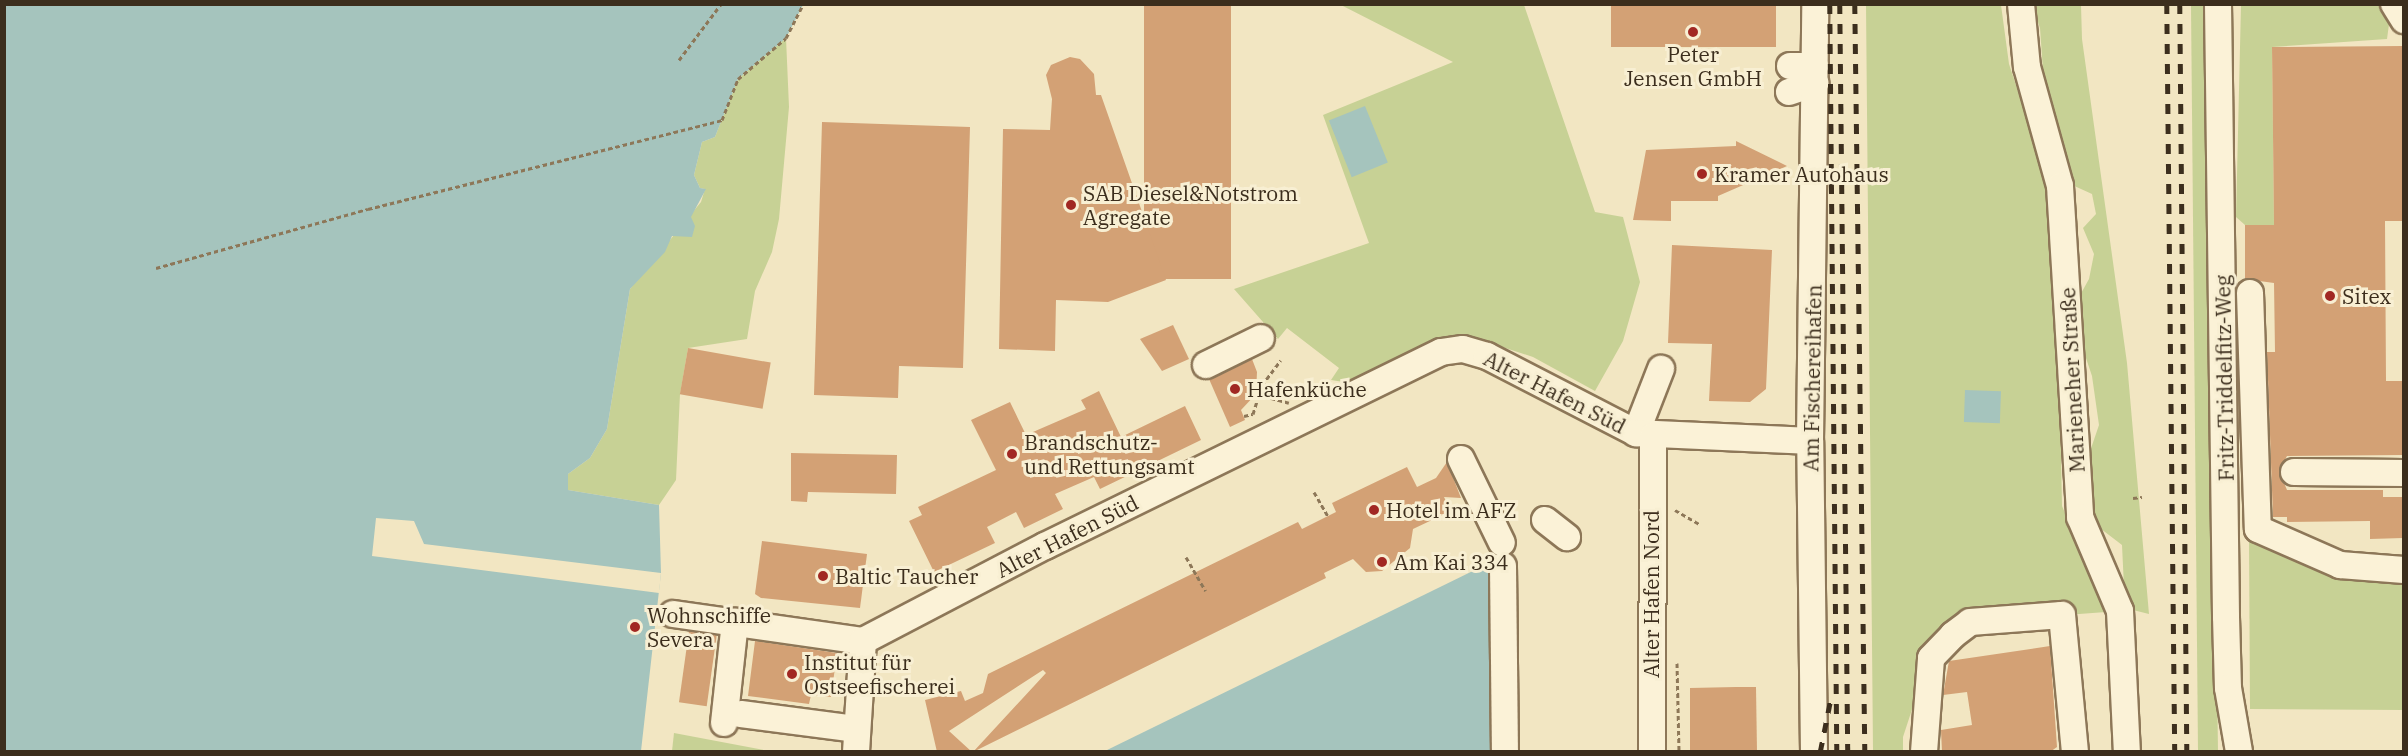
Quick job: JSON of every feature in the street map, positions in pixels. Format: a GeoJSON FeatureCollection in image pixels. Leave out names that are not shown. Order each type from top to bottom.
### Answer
{"type":"FeatureCollection","features":[{"type":"Feature","properties":{"kind":"street","name":"Am Fischereihafen"},"geometry":{"type":"LineString","coordinates":[[1814,752],[1806,72],[1815,4]]}},
{"type":"Feature","properties":{"kind":"street","name":"Marieneher Straße"},"geometry":{"type":"LineString","coordinates":[[2021,4],[2027,67],[2060,186],[2080,517],[2121,611],[2127,752]]}},
{"type":"Feature","properties":{"kind":"street","name":"Fritz-Triddelfitz-Weg"},"geometry":{"type":"LineString","coordinates":[[2218,4],[2226,629],[2228,688],[2239,752]]}},
{"type":"Feature","properties":{"kind":"street"},"geometry":{"type":"LineString","coordinates":[[2394,4],[2403,20]]}},
{"type":"Feature","properties":{"kind":"street"},"geometry":{"type":"LineString","coordinates":[[1789,92],[1806,72]]}},
{"type":"Feature","properties":{"kind":"street"},"geometry":{"type":"LineString","coordinates":[[2250,293],[2259,529],[2340,565],[2403,570]]}},
{"type":"Feature","properties":{"kind":"street"},"geometry":{"type":"LineString","coordinates":[[1206,365],[1261,338]]}},
{"type":"Feature","properties":{"kind":"street","name":"Alter Hafen Süd"},"geometry":{"type":"LineString","coordinates":[[863,641],[1441,352],[1463,349],[1487,356],[1645,434],[1810,441]]}},
{"type":"Feature","properties":{"kind":"street","name":"Alter Hafen Nord"},"geometry":{"type":"LineString","coordinates":[[1652,752],[1645,434],[1640,413],[1661,369]]}},
{"type":"Feature","properties":{"kind":"street"},"geometry":{"type":"LineString","coordinates":[[1461,459],[1502,554],[1505,752]]}},
{"type":"Feature","properties":{"kind":"street"},"geometry":{"type":"LineString","coordinates":[[2294,472],[2403,472]]}},
{"type":"Feature","properties":{"kind":"street"},"geometry":{"type":"LineString","coordinates":[[1545,520],[1567,537]]}},
{"type":"Feature","properties":{"kind":"street"},"geometry":{"type":"LineString","coordinates":[[673,614],[735,622],[863,641],[857,740],[733,718],[735,622]]}},
{"type":"Feature","properties":{"kind":"street"},"geometry":{"type":"LineString","coordinates":[[1924,752],[1931,658],[1953,635],[1970,622],[2062,615],[2075,752]]}},
{"type":"Feature","properties":{"kind":"path"},"geometry":{"type":"LineString","coordinates":[[680,60],[721,4]]}},
{"type":"Feature","properties":{"kind":"path"},"geometry":{"type":"LineString","coordinates":[[156,268],[368,208],[722,120],[738,79],[786,38],[803,4]]}},
{"type":"Feature","properties":{"kind":"path"},"geometry":{"type":"LineString","coordinates":[[1244,416],[1254,414],[1262,395],[1262,385],[1281,360]]}},
{"type":"Feature","properties":{"kind":"path"},"geometry":{"type":"LineString","coordinates":[[1256,394],[1301,406],[1308,417]]}},
{"type":"Feature","properties":{"kind":"path"},"geometry":{"type":"LineString","coordinates":[[1314,492],[1328,516]]}},
{"type":"Feature","properties":{"kind":"path"},"geometry":{"type":"LineString","coordinates":[[1670,505],[1699,524]]}},
{"type":"Feature","properties":{"kind":"path"},"geometry":{"type":"LineString","coordinates":[[1186,557],[1206,591]]}},
{"type":"Feature","properties":{"kind":"path"},"geometry":{"type":"LineString","coordinates":[[1677,663],[1679,752]]}},
{"type":"Feature","properties":{"kind":"green space"},"geometry":{"type":"Polygon","coordinates":[[[1339,4],[1524,5],[1595,212],[1623,217],[1640,282],[1623,341],[1595,391],[1533,357],[1472,337],[1444,339],[1350,383],[1331,380],[1339,368],[1287,328],[1278,339],[1234,289],[1369,243],[1323,115],[1453,62],[1339,4]]]}},
{"type":"Feature","properties":{"kind":"green space"},"geometry":{"type":"Polygon","coordinates":[[[1866,5],[2001,5],[2009,64],[2049,185],[2057,255],[2062,506],[2106,612],[1970,622],[1919,688],[1903,737],[1903,752],[1873,751],[1866,5]]]}},
{"type":"Feature","properties":{"kind":"green space"},"geometry":{"type":"Polygon","coordinates":[[[2032,5],[2081,5],[2082,39],[2127,363],[2149,614],[2125,608],[2122,545],[2092,522],[2085,466],[2099,425],[2092,376],[2075,325],[2074,306],[2089,279],[2094,254],[2083,228],[2096,214],[2092,194],[2070,184],[2044,85],[2040,28],[2032,5]]]}},
{"type":"Feature","properties":{"kind":"green space"},"geometry":{"type":"Polygon","coordinates":[[[2191,5],[2208,5],[2218,752],[2198,751],[2191,5]]]}},
{"type":"Feature","properties":{"kind":"green space"},"geometry":{"type":"Polygon","coordinates":[[[2241,5],[2385,5],[2390,17],[2387,39],[2272,47],[2274,225],[2245,225],[2236,217],[2241,5]]]}},
{"type":"Feature","properties":{"kind":"green space"},"geometry":{"type":"Polygon","coordinates":[[[786,38],[789,107],[779,219],[772,252],[755,291],[747,339],[688,348],[680,394],[676,480],[659,505],[568,490],[568,474],[590,458],[607,429],[630,289],[701,202],[705,189],[700,188],[694,175],[702,142],[715,137],[738,79],[786,38]]]}},
{"type":"Feature","properties":{"kind":"green space"},"geometry":{"type":"Polygon","coordinates":[[[2249,538],[2403,574],[2403,710],[2250,709],[2249,538]]]}},
{"type":"Feature","properties":{"kind":"green space"},"geometry":{"type":"Polygon","coordinates":[[[674,733],[769,751],[672,751],[674,733]]]}},
{"type":"Feature","properties":{"kind":"water"},"geometry":{"type":"Polygon","coordinates":[[[4,5],[803,5],[786,38],[738,79],[715,137],[702,142],[694,175],[700,188],[706,189],[691,217],[695,226],[692,237],[672,236],[665,252],[630,289],[607,429],[590,458],[568,474],[568,490],[659,505],[661,573],[641,751],[5,751],[4,5]]]}},
{"type":"Feature","properties":{"kind":"water"},"geometry":{"type":"Polygon","coordinates":[[[1365,106],[1388,163],[1352,177],[1329,121],[1365,106]]]}},
{"type":"Feature","properties":{"kind":"water"},"geometry":{"type":"Polygon","coordinates":[[[1965,390],[2001,391],[2000,423],[1964,422],[1965,390]]]}},
{"type":"Feature","properties":{"kind":"water"},"geometry":{"type":"Polygon","coordinates":[[[1483,566],[1489,570],[1490,751],[1105,751],[1483,566]]]}},
{"type":"Feature","properties":{"kind":"pier"},"geometry":{"type":"Polygon","coordinates":[[[376,518],[414,521],[424,544],[661,573],[659,593],[372,556],[376,518]]]}},
{"type":"Feature","properties":{"kind":"building"},"geometry":{"type":"Polygon","coordinates":[[[1144,4],[1231,4],[1231,279],[1144,279],[1144,4]]]}},
{"type":"Feature","properties":{"kind":"building","name":"Peter Jensen GmbH"},"geometry":{"type":"Polygon","coordinates":[[[1611,4],[1776,4],[1776,47],[1611,47],[1611,4]]]}},
{"type":"Feature","properties":{"kind":"building","name":"Sitex"},"geometry":{"type":"Polygon","coordinates":[[[2403,46],[2403,221],[2385,221],[2386,381],[2403,381],[2403,455],[2287,456],[2279,471],[2287,490],[2383,490],[2383,497],[2403,497],[2403,538],[2370,539],[2370,521],[2287,522],[2287,517],[2273,517],[2267,352],[2275,352],[2274,283],[2245,279],[2245,225],[2274,225],[2272,47],[2403,46]]]}},
{"type":"Feature","properties":{"kind":"building","name":"SAB Diesel&Notstrom Agregate"},"geometry":{"type":"Polygon","coordinates":[[[1070,57],[1080,59],[1094,74],[1096,95],[1101,95],[1166,280],[1108,302],[1056,300],[1055,351],[999,349],[1003,129],[1050,130],[1052,99],[1046,75],[1051,65],[1070,57]]]}},
{"type":"Feature","properties":{"kind":"building"},"geometry":{"type":"Polygon","coordinates":[[[822,122],[970,127],[963,368],[899,366],[898,398],[814,395],[822,122]]]}},
{"type":"Feature","properties":{"kind":"building"},"geometry":{"type":"Polygon","coordinates":[[[1736,141],[1787,166],[1718,196],[1718,201],[1671,201],[1671,221],[1633,220],[1646,150],[1736,146],[1736,141]]]}},
{"type":"Feature","properties":{"kind":"building"},"geometry":{"type":"Polygon","coordinates":[[[1672,245],[1772,250],[1766,389],[1750,402],[1709,401],[1712,344],[1668,343],[1672,245]]]}},
{"type":"Feature","properties":{"kind":"building"},"geometry":{"type":"Polygon","coordinates":[[[1173,325],[1189,359],[1162,371],[1140,339],[1173,325]]]}},
{"type":"Feature","properties":{"kind":"building"},"geometry":{"type":"Polygon","coordinates":[[[688,348],[771,363],[763,409],[680,394],[688,348]]]}},
{"type":"Feature","properties":{"kind":"building","name":"Hafenküche"},"geometry":{"type":"Polygon","coordinates":[[[1252,359],[1257,372],[1256,394],[1241,410],[1245,420],[1230,427],[1209,379],[1252,359]]]}},
{"type":"Feature","properties":{"kind":"building"},"geometry":{"type":"Polygon","coordinates":[[[1099,391],[1121,437],[1185,406],[1201,440],[1100,489],[1094,477],[1055,494],[1063,509],[1024,528],[1016,512],[987,527],[995,543],[934,572],[909,521],[922,515],[918,507],[996,470],[971,420],[1010,402],[1026,435],[1086,409],[1081,400],[1099,391]]]}},
{"type":"Feature","properties":{"kind":"building"},"geometry":{"type":"Polygon","coordinates":[[[791,453],[897,455],[896,494],[808,492],[807,502],[791,501],[791,453]]]}},
{"type":"Feature","properties":{"kind":"building"},"geometry":{"type":"Polygon","coordinates":[[[1447,462],[1461,498],[1444,497],[1451,511],[1413,529],[1410,548],[1382,571],[1366,572],[1353,559],[1324,573],[1326,578],[973,752],[1046,673],[1043,670],[949,731],[972,752],[937,752],[925,700],[961,691],[965,701],[983,693],[988,674],[1298,522],[1302,529],[1336,512],[1332,503],[1407,467],[1417,487],[1436,478],[1447,462]]]}},
{"type":"Feature","properties":{"kind":"building","name":"Baltic Taucher"},"geometry":{"type":"Polygon","coordinates":[[[762,541],[867,554],[860,608],[761,598],[755,594],[762,541]]]}},
{"type":"Feature","properties":{"kind":"building"},"geometry":{"type":"Polygon","coordinates":[[[689,631],[717,635],[707,706],[679,702],[689,631]]]}},
{"type":"Feature","properties":{"kind":"building","name":"Institut für Ostseefischerei"},"geometry":{"type":"Polygon","coordinates":[[[755,641],[837,653],[831,697],[811,695],[809,704],[748,696],[755,641]]]}},
{"type":"Feature","properties":{"kind":"building"},"geometry":{"type":"Polygon","coordinates":[[[2050,646],[2057,747],[2050,752],[1942,752],[1941,730],[1972,725],[1967,692],[1943,695],[1949,661],[2050,646]]]}},
{"type":"Feature","properties":{"kind":"building"},"geometry":{"type":"Polygon","coordinates":[[[1756,687],[1757,752],[1690,752],[1690,688],[1756,687]]]}},
{"type":"Feature","properties":{"kind":"railway"},"geometry":{"type":"LineString","coordinates":[[1830,4],[1837,752]]}},
{"type":"Feature","properties":{"kind":"railway"},"geometry":{"type":"LineString","coordinates":[[1840,4],[1848,752]]}},
{"type":"Feature","properties":{"kind":"railway"},"geometry":{"type":"LineString","coordinates":[[1855,4],[1865,752]]}},
{"type":"Feature","properties":{"kind":"railway"},"geometry":{"type":"LineString","coordinates":[[2167,4],[2175,752]]}},
{"type":"Feature","properties":{"kind":"railway"},"geometry":{"type":"LineString","coordinates":[[2180,4],[2187,752]]}},
{"type":"Feature","properties":{"kind":"railway"},"geometry":{"type":"LineString","coordinates":[[1820,752],[1830,702]]}},
{"type":"Feature","properties":{"kind":"place","name":"Peter Jensen GmbH"},"geometry":{"type":"Point","coordinates":[1693,32]}},
{"type":"Feature","properties":{"kind":"place","name":"Kramer Autohaus"},"geometry":{"type":"Point","coordinates":[1702,174]}},
{"type":"Feature","properties":{"kind":"place","name":"SAB Diesel&Notstrom Agregate"},"geometry":{"type":"Point","coordinates":[1071,205]}},
{"type":"Feature","properties":{"kind":"place","name":"Sitex"},"geometry":{"type":"Point","coordinates":[2330,296]}},
{"type":"Feature","properties":{"kind":"place","name":"Hafenküche"},"geometry":{"type":"Point","coordinates":[1235,389]}},
{"type":"Feature","properties":{"kind":"place","name":"Brandschutz- und Rettungsamt"},"geometry":{"type":"Point","coordinates":[1012,454]}},
{"type":"Feature","properties":{"kind":"place","name":"Hotel im AFZ"},"geometry":{"type":"Point","coordinates":[1374,510]}},
{"type":"Feature","properties":{"kind":"place","name":"Am Kai 334"},"geometry":{"type":"Point","coordinates":[1382,562]}},
{"type":"Feature","properties":{"kind":"place","name":"Baltic Taucher"},"geometry":{"type":"Point","coordinates":[823,576]}},
{"type":"Feature","properties":{"kind":"place","name":"Wohnschiffe Severa"},"geometry":{"type":"Point","coordinates":[635,627]}},
{"type":"Feature","properties":{"kind":"place","name":"Institut für Ostseefischerei"},"geometry":{"type":"Point","coordinates":[792,674]}}]}
